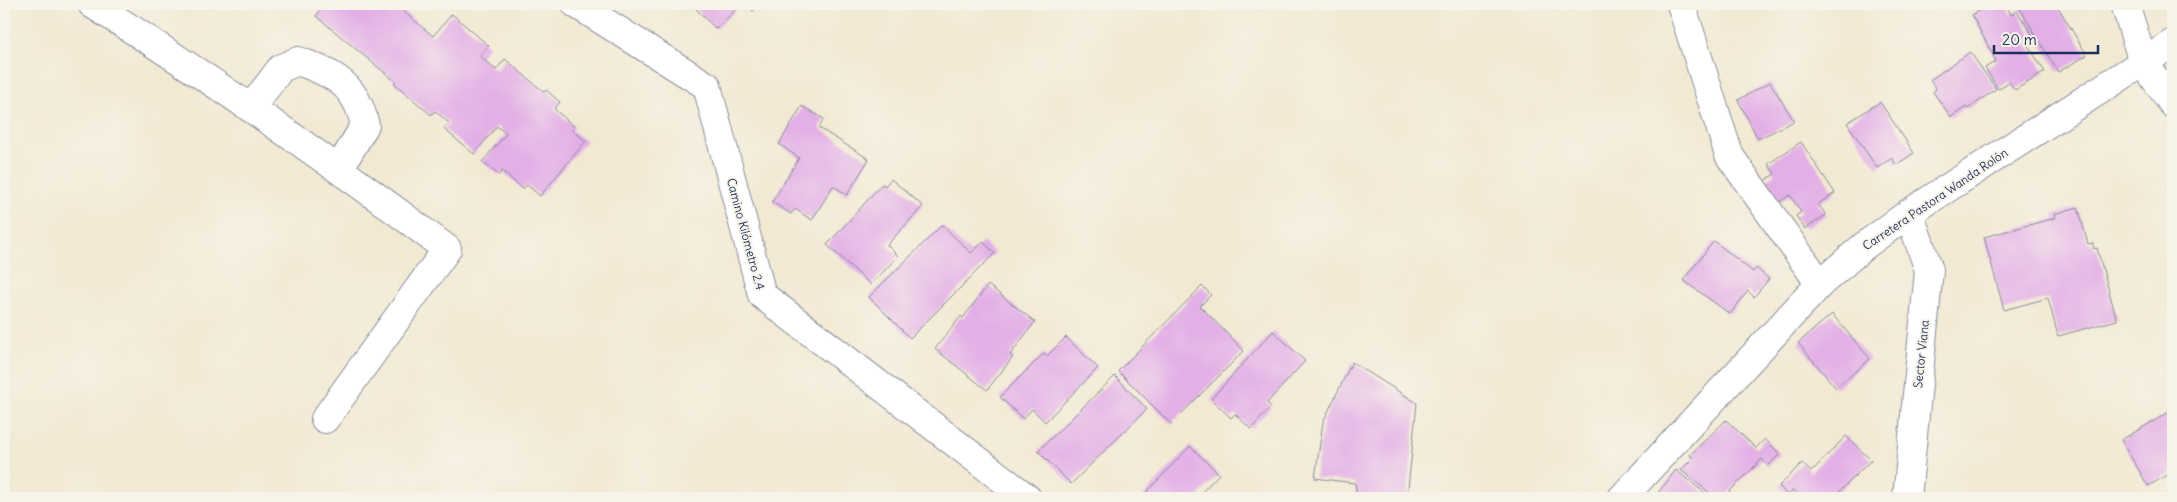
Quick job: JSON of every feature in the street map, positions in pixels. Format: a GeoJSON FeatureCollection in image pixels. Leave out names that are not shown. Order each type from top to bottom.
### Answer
{"type":"FeatureCollection","features":[{"type":"Feature","properties":{"kind":"street"},"geometry":{"type":"LineString","coordinates":[[92,4],[251,108],[339,169],[447,249],[325,419]]}},
{"type":"Feature","properties":{"kind":"street","name":"Camino Kilómetro 2.4"},"geometry":{"type":"LineString","coordinates":[[576,4],[707,86],[762,295],[1027,498]]}},
{"type":"Feature","properties":{"kind":"street"},"geometry":{"type":"LineString","coordinates":[[1681,4],[1729,155],[1820,284]]}},
{"type":"Feature","properties":{"kind":"street"},"geometry":{"type":"LineString","coordinates":[[2125,4],[2143,62],[2173,104]]}},
{"type":"Feature","properties":{"kind":"street","name":"Carretera Pastora Wanda Rolón"},"geometry":{"type":"LineString","coordinates":[[1622,498],[1820,284],[1864,246],[1909,213],[2173,42]]}},
{"type":"Feature","properties":{"kind":"street"},"geometry":{"type":"LineString","coordinates":[[251,108],[281,68],[298,61],[317,68],[349,88],[361,107],[364,125],[339,169]]}},
{"type":"Feature","properties":{"kind":"street","name":"Sector Viana"},"geometry":{"type":"LineString","coordinates":[[1907,498],[1929,270],[1909,213]]}},
{"type":"Feature","properties":{"kind":"building"},"geometry":{"type":"Polygon","coordinates":[[[312,4],[395,4],[433,36],[452,14],[489,46],[480,56],[496,70],[505,59],[544,92],[546,90],[560,102],[554,109],[575,127],[572,130],[586,141],[540,196],[527,185],[523,189],[502,171],[499,175],[482,162],[506,134],[497,126],[474,154],[444,129],[449,123],[435,111],[431,115],[394,83],[396,82],[316,16],[320,11],[312,4]]]}},
{"type":"Feature","properties":{"kind":"building"},"geometry":{"type":"Polygon","coordinates":[[[691,4],[742,4],[716,29],[691,4]]]}},
{"type":"Feature","properties":{"kind":"building"},"geometry":{"type":"Polygon","coordinates":[[[746,4],[761,4],[753,11],[746,4]]]}},
{"type":"Feature","properties":{"kind":"building"},"geometry":{"type":"Polygon","coordinates":[[[1990,4],[2006,4],[2011,15],[2017,11],[2033,36],[2025,41],[2045,72],[2015,90],[2009,82],[1998,89],[1985,68],[1996,61],[1972,15],[1990,4]]]}},
{"type":"Feature","properties":{"kind":"building"},"geometry":{"type":"Polygon","coordinates":[[[2017,4],[2056,4],[2087,55],[2058,72],[2017,4]]]}},
{"type":"Feature","properties":{"kind":"building"},"geometry":{"type":"Polygon","coordinates":[[[1970,52],[1996,89],[1968,109],[1966,107],[1951,117],[1933,92],[1936,89],[1930,80],[1970,52]]]}},
{"type":"Feature","properties":{"kind":"building"},"geometry":{"type":"Polygon","coordinates":[[[1770,82],[1794,121],[1758,139],[1738,100],[1770,82]]]}},
{"type":"Feature","properties":{"kind":"building"},"geometry":{"type":"Polygon","coordinates":[[[1880,102],[1914,153],[1896,165],[1892,158],[1877,168],[1847,123],[1880,102]]]}},
{"type":"Feature","properties":{"kind":"building"},"geometry":{"type":"Polygon","coordinates":[[[802,106],[824,119],[819,128],[869,159],[847,195],[833,186],[812,220],[795,209],[791,214],[772,202],[799,158],[779,144],[802,106]]]}},
{"type":"Feature","properties":{"kind":"building"},"geometry":{"type":"Polygon","coordinates":[[[1801,142],[1835,193],[1818,204],[1826,215],[1805,229],[1796,216],[1801,212],[1790,195],[1778,203],[1764,181],[1775,174],[1768,164],[1801,142]]]}},
{"type":"Feature","properties":{"kind":"building"},"geometry":{"type":"Polygon","coordinates":[[[891,179],[923,206],[887,245],[898,256],[871,285],[827,245],[882,184],[885,186],[891,179]]]}},
{"type":"Feature","properties":{"kind":"building"},"geometry":{"type":"Polygon","coordinates":[[[2078,207],[2088,244],[2093,243],[2094,249],[2097,248],[2117,320],[2058,336],[2048,298],[2004,310],[1984,237],[2055,218],[2054,214],[2078,207]]]}},
{"type":"Feature","properties":{"kind":"building"},"geometry":{"type":"Polygon","coordinates":[[[942,225],[971,253],[983,242],[995,253],[910,338],[869,297],[942,225]]]}},
{"type":"Feature","properties":{"kind":"building"},"geometry":{"type":"Polygon","coordinates":[[[1714,241],[1753,272],[1756,268],[1769,279],[1754,297],[1748,291],[1730,314],[1683,280],[1714,241]]]}},
{"type":"Feature","properties":{"kind":"building"},"geometry":{"type":"Polygon","coordinates":[[[988,285],[1035,322],[1010,355],[1013,357],[987,390],[935,349],[961,316],[963,318],[988,285]]]}},
{"type":"Feature","properties":{"kind":"building"},"geometry":{"type":"Polygon","coordinates":[[[1202,286],[1211,295],[1200,306],[1244,351],[1171,424],[1118,371],[1202,286]]]}},
{"type":"Feature","properties":{"kind":"building"},"geometry":{"type":"Polygon","coordinates":[[[1832,314],[1870,359],[1836,388],[1798,343],[1832,314]]]}},
{"type":"Feature","properties":{"kind":"building"},"geometry":{"type":"Polygon","coordinates":[[[1273,331],[1305,361],[1267,403],[1271,407],[1251,429],[1235,414],[1231,418],[1211,399],[1273,331]]]}},
{"type":"Feature","properties":{"kind":"building"},"geometry":{"type":"Polygon","coordinates":[[[1066,337],[1098,368],[1045,422],[1032,409],[1023,419],[1000,397],[1044,353],[1047,356],[1066,337]]]}},
{"type":"Feature","properties":{"kind":"building"},"geometry":{"type":"Polygon","coordinates":[[[1352,362],[1417,403],[1407,498],[1357,498],[1355,483],[1315,478],[1323,422],[1352,362]]]}},
{"type":"Feature","properties":{"kind":"building"},"geometry":{"type":"Polygon","coordinates":[[[1115,376],[1147,409],[1071,484],[1038,451],[1115,376]]]}},
{"type":"Feature","properties":{"kind":"building"},"geometry":{"type":"Polygon","coordinates":[[[2173,410],[2173,472],[2148,486],[2121,440],[2173,410]]]}},
{"type":"Feature","properties":{"kind":"building"},"geometry":{"type":"Polygon","coordinates":[[[1726,420],[1756,448],[1765,439],[1780,454],[1768,466],[1762,459],[1723,498],[1716,498],[1681,470],[1693,458],[1690,455],[1726,420]]]}},
{"type":"Feature","properties":{"kind":"building"},"geometry":{"type":"Polygon","coordinates":[[[1846,436],[1871,460],[1833,498],[1801,498],[1793,490],[1788,496],[1779,486],[1802,463],[1811,472],[1846,436]]]}},
{"type":"Feature","properties":{"kind":"building"},"geometry":{"type":"Polygon","coordinates":[[[1190,446],[1219,474],[1199,495],[1202,498],[1145,498],[1143,496],[1190,446]]]}},
{"type":"Feature","properties":{"kind":"building"},"geometry":{"type":"Polygon","coordinates":[[[1676,470],[1711,498],[1654,498],[1676,470]]]}}]}
